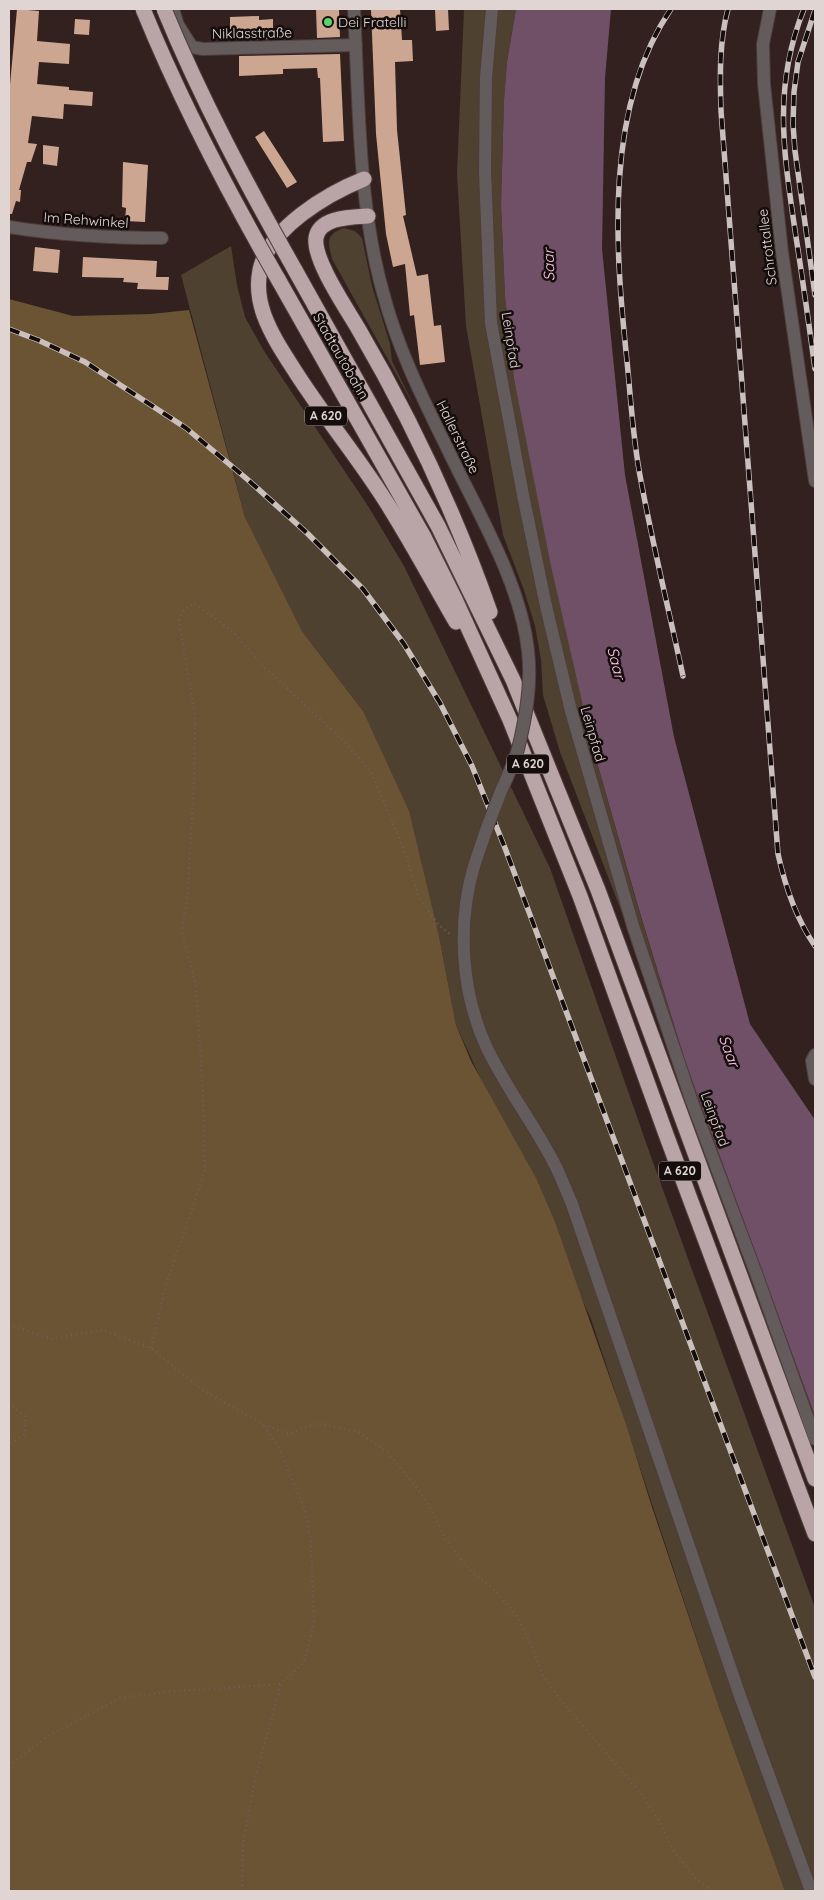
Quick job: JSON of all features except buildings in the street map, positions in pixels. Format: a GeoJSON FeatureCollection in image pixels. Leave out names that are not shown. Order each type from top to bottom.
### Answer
{"type":"FeatureCollection","features":[{"type":"Feature","properties":{"kind":"highway","name":"Stadtautobahn"},"geometry":{"type":"LineString","coordinates":[[143,9],[162,56],[208,150],[278,279],[424,537],[510,720],[580,896],[667,1137],[815,1534]]}},
{"type":"Feature","properties":{"kind":"highway","name":"A 620"},"geometry":{"type":"LineString","coordinates":[[164,9],[181,51],[225,141],[438,526],[513,680],[598,890],[815,1479]]}},
{"type":"Feature","properties":{"kind":"highway","name":"A 620"},"geometry":{"type":"LineString","coordinates":[[364,179],[335,193],[280,232],[267,250],[260,270],[260,300],[264,315],[275,340],[301,381],[390,507],[460,629],[490,676]]}},
{"type":"Feature","properties":{"kind":"highway"},"geometry":{"type":"LineString","coordinates":[[368,216],[333,221],[321,228],[316,237],[317,253],[326,273],[365,340],[432,470],[482,588],[513,680]]}},
{"type":"Feature","properties":{"kind":"street","name":"Niklasstraße"},"geometry":{"type":"LineString","coordinates":[[173,9],[178,25],[192,48],[356,45]]}},
{"type":"Feature","properties":{"kind":"street","name":"Hallerstraße"},"geometry":{"type":"LineString","coordinates":[[354,9],[359,121],[364,179],[374,255],[384,296],[398,341],[499,556],[520,610],[528,651],[529,683],[525,720],[518,752],[484,834],[467,897],[464,945],[468,985],[474,1013],[486,1045],[503,1078],[556,1168],[572,1204],[740,1696],[812,1891]]}},
{"type":"Feature","properties":{"kind":"street","name":"Leinpfad"},"geometry":{"type":"LineString","coordinates":[[492,9],[486,77],[485,171],[491,323],[546,606],[571,711],[633,926],[692,1102],[815,1439]]}},
{"type":"Feature","properties":{"kind":"street","name":"Schrottallee"},"geometry":{"type":"LineString","coordinates":[[770,9],[764,44],[764,84],[782,252],[815,481]]}},
{"type":"Feature","properties":{"kind":"street","name":"Im Rehwinkel"},"geometry":{"type":"LineString","coordinates":[[9,227],[51,234],[107,238],[162,238]]}},
{"type":"Feature","properties":{"kind":"street"},"geometry":{"type":"LineString","coordinates":[[815,1055],[812,1061],[815,1079]]}},
{"type":"Feature","properties":{"kind":"path"},"geometry":{"type":"LineString","coordinates":[[151,1348],[166,1285],[205,1171],[203,1096],[196,986],[182,932],[188,892],[195,716],[179,620],[184,610],[194,603],[231,630],[265,668],[347,744],[372,774],[405,852],[419,898],[439,925],[464,945]]}},
{"type":"Feature","properties":{"kind":"path"},"geometry":{"type":"LineString","coordinates":[[9,1324],[51,1339],[103,1330],[151,1348],[201,1389],[264,1424],[288,1434],[318,1423],[358,1432],[387,1452],[418,1489],[434,1514],[446,1541],[471,1571],[496,1591],[517,1616],[532,1646],[542,1674],[558,1698],[643,1796],[658,1819],[674,1850],[698,1881],[713,1891]]}},
{"type":"Feature","properties":{"kind":"path"},"geometry":{"type":"LineString","coordinates":[[9,1403],[26,1417],[24,1435],[9,1444]]}},
{"type":"Feature","properties":{"kind":"path"},"geometry":{"type":"LineString","coordinates":[[242,1891],[243,1846],[254,1782],[281,1684],[304,1662],[314,1624],[311,1542],[305,1510],[279,1448],[264,1424]]}},
{"type":"Feature","properties":{"kind":"path"},"geometry":{"type":"LineString","coordinates":[[9,1766],[50,1736],[120,1698],[281,1684]]}},
{"type":"Feature","properties":{"kind":"shaded area"},"geometry":{"type":"Polygon","coordinates":[[[464,9],[516,9],[507,62],[504,100],[501,204],[505,296],[514,379],[591,741],[637,904],[685,1061],[815,1416],[815,1434],[704,1126],[560,752],[543,695],[541,660],[535,626],[524,590],[503,535],[466,326],[457,174],[464,9]]]}},
{"type":"Feature","properties":{"kind":"shaded area"},"geometry":{"type":"Polygon","coordinates":[[[344,228],[355,231],[362,238],[372,286],[390,344],[392,361],[415,408],[332,259],[329,240],[334,233],[344,228]]]}},
{"type":"Feature","properties":{"kind":"shaded area"},"geometry":{"type":"Polygon","coordinates":[[[231,246],[237,285],[245,317],[264,351],[368,506],[404,566],[550,868],[650,1154],[815,1608],[815,1891],[785,1891],[719,1707],[591,1319],[456,1025],[439,936],[363,711],[302,631],[245,517],[181,275],[231,246]]]}},
{"type":"Feature","properties":{"kind":"shaded area"},"geometry":{"type":"Polygon","coordinates":[[[9,299],[73,316],[151,314],[189,310],[245,517],[302,631],[363,711],[409,811],[439,936],[456,1025],[471,1061],[536,1178],[555,1222],[626,1424],[719,1707],[785,1891],[9,1891],[9,299]]]}},
{"type":"Feature","properties":{"kind":"water","name":"Saar"},"geometry":{"type":"Polygon","coordinates":[[[516,9],[611,9],[605,78],[602,249],[625,475],[674,737],[750,1024],[815,1120],[815,1416],[685,1061],[637,903],[591,741],[551,566],[514,379],[505,296],[501,204],[504,100],[507,62],[516,9]]]}},
{"type":"Feature","properties":{"kind":"railway"},"geometry":{"type":"LineString","coordinates":[[671,9],[649,48],[634,89],[624,134],[619,179],[618,226],[619,272],[636,451],[683,676]]}},
{"type":"Feature","properties":{"kind":"railway"},"geometry":{"type":"LineString","coordinates":[[728,9],[720,72],[721,111],[778,854],[792,902],[815,946]]}},
{"type":"Feature","properties":{"kind":"railway"},"geometry":{"type":"LineString","coordinates":[[804,9],[794,38],[788,66],[784,94],[784,122],[788,178],[815,369]]}},
{"type":"Feature","properties":{"kind":"railway"},"geometry":{"type":"LineString","coordinates":[[815,10],[798,62],[794,92],[793,124],[815,295]]}},
{"type":"Feature","properties":{"kind":"railway"},"geometry":{"type":"LineString","coordinates":[[9,329],[85,362],[186,428],[247,479],[307,533],[363,589],[404,644],[440,703],[472,766],[505,848],[815,1677]]}},
{"type":"Feature","properties":{"kind":"place","name":"Dei Fratelli"},"geometry":{"type":"Point","coordinates":[328,22]}}]}
